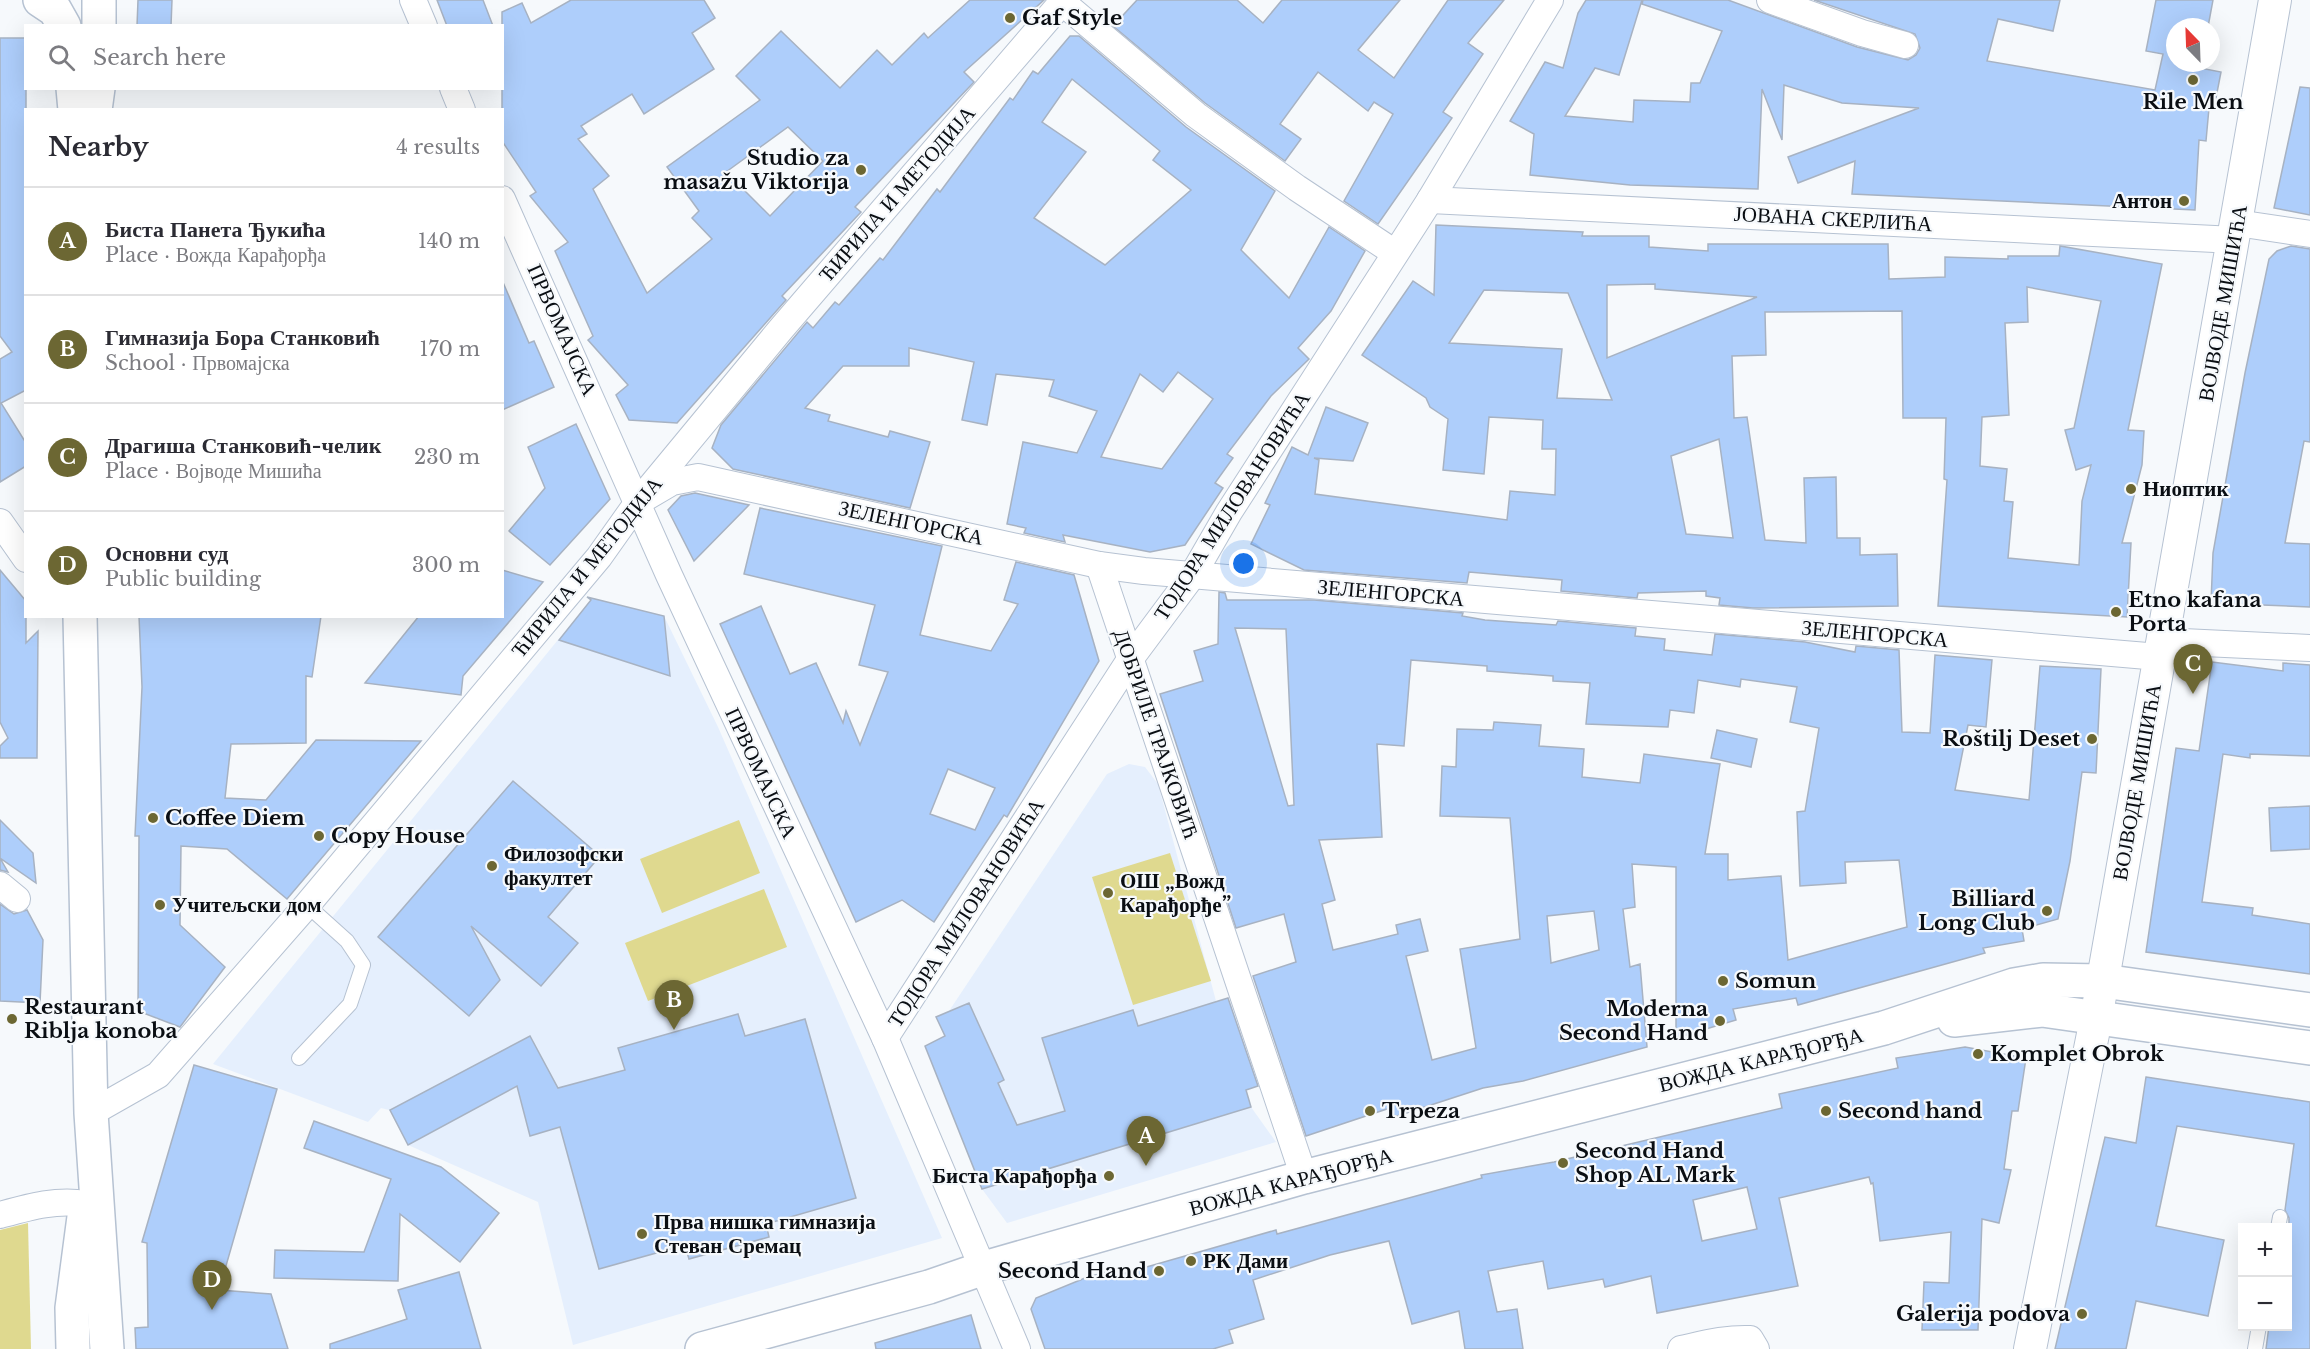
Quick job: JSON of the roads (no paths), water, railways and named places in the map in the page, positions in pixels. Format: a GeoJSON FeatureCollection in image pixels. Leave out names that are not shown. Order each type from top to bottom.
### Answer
{"type":"FeatureCollection","features":[{"type":"Feature","properties":{"kind":"main road"},"geometry":{"type":"LineString","coordinates":[[40,0],[55,10],[64,24]]}},
{"type":"Feature","properties":{"kind":"main road"},"geometry":{"type":"LineString","coordinates":[[65,24],[68,0]]}},
{"type":"Feature","properties":{"kind":"main road"},"geometry":{"type":"LineString","coordinates":[[99,0],[99,24]]}},
{"type":"Feature","properties":{"kind":"main road"},"geometry":{"type":"LineString","coordinates":[[73,90],[75,108]]}},
{"type":"Feature","properties":{"kind":"main road"},"geometry":{"type":"LineString","coordinates":[[95,108],[98,90]]}},
{"type":"Feature","properties":{"kind":"main road"},"geometry":{"type":"LineString","coordinates":[[75,623],[91,1113],[107,1349]]}},
{"type":"Feature","properties":{"kind":"main road","name":"ВОЖДА КАРАЂОРЂА"},"geometry":{"type":"LineString","coordinates":[[702,1349],[929,1287],[984,1268],[1304,1177],[1884,1028],[2014,985],[2043,980],[2103,981],[2310,1010]]}},
{"type":"Feature","properties":{"kind":"main road","name":"ВОЖДА КАРАЂОРЂА"},"geometry":{"type":"LineString","coordinates":[[1884,1028],[2042,1010],[2310,1048]]}},
{"type":"Feature","properties":{"kind":"main road"},"geometry":{"type":"LineString","coordinates":[[73,1349],[72,1308],[93,1153]]}},
{"type":"Feature","properties":{"kind":"street"},"geometry":{"type":"LineString","coordinates":[[413,0],[423,24]]}},
{"type":"Feature","properties":{"kind":"street","name":"ТОДОРА МИЛОВАНОВИЋА"},"geometry":{"type":"LineString","coordinates":[[885,1038],[1131,658],[1192,576],[1235,502],[1430,200],[1550,0]]}},
{"type":"Feature","properties":{"kind":"street"},"geometry":{"type":"LineString","coordinates":[[1770,0],[1905,45]]}},
{"type":"Feature","properties":{"kind":"street","name":"ВОЈВОДЕ МИШИЋА"},"geometry":{"type":"LineString","coordinates":[[2030,1349],[2103,981],[2275,0]]}},
{"type":"Feature","properties":{"kind":"street"},"geometry":{"type":"LineString","coordinates":[[1063,1],[1196,115],[1297,188],[1395,253]]}},
{"type":"Feature","properties":{"kind":"street","name":"ЋИРИЛА И МЕТОДИЈА"},"geometry":{"type":"LineString","coordinates":[[91,1113],[158,1075],[307,905],[599,557],[638,502],[781,329],[1063,1]]}},
{"type":"Feature","properties":{"kind":"street"},"geometry":{"type":"LineString","coordinates":[[454,90],[461,108]]}},
{"type":"Feature","properties":{"kind":"street","name":"ЈОВАНА СКЕРЛИЋА"},"geometry":{"type":"LineString","coordinates":[[1430,200],[2310,234]]}},
{"type":"Feature","properties":{"kind":"street","name":"ПРВОМАЈСКА"},"geometry":{"type":"LineString","coordinates":[[504,203],[673,585],[885,1038],[1017,1349]]}},
{"type":"Feature","properties":{"kind":"street","name":"ЗЕЛЕНГОРСКА"},"geometry":{"type":"LineString","coordinates":[[638,502],[672,482],[690,477],[705,478],[1099,565],[1192,576],[2160,649],[2310,648]]}},
{"type":"Feature","properties":{"kind":"street"},"geometry":{"type":"LineString","coordinates":[[0,522],[24,556]]}},
{"type":"Feature","properties":{"kind":"street","name":"ДОБРИЛЕ ТРАЈКОВИЋ"},"geometry":{"type":"LineString","coordinates":[[1099,565],[1304,1177]]}},
{"type":"Feature","properties":{"kind":"street"},"geometry":{"type":"LineString","coordinates":[[0,1215],[41,1204],[70,1202],[86,1204]]}},
{"type":"Feature","properties":{"kind":"street"},"geometry":{"type":"LineString","coordinates":[[1681,1349],[1727,1338],[1742,1338],[1750,1339],[1756,1349]]}},
{"type":"Feature","properties":{"kind":"lane"},"geometry":{"type":"LineString","coordinates":[[299,1058],[350,1004],[363,965],[347,941],[307,905]]}},
{"type":"Feature","properties":{"kind":"lane"},"geometry":{"type":"LineString","coordinates":[[2255,1349],[2258,1331]]}},
{"type":"Feature","properties":{"kind":"place","name":"Gaf Style"},"geometry":{"type":"Point","coordinates":[1010,18]}},
{"type":"Feature","properties":{"kind":"place","name":"Rile Men"},"geometry":{"type":"Point","coordinates":[2193,80]}},
{"type":"Feature","properties":{"kind":"place","name":"Studio za masažu Viktorija"},"geometry":{"type":"Point","coordinates":[861,170]}},
{"type":"Feature","properties":{"kind":"place","name":"Антон"},"geometry":{"type":"Point","coordinates":[2184,201]}},
{"type":"Feature","properties":{"kind":"place","name":"Ниоптик"},"geometry":{"type":"Point","coordinates":[2131,489]}},
{"type":"Feature","properties":{"kind":"place","name":"Etno kafana Porta"},"geometry":{"type":"Point","coordinates":[2116,612]}},
{"type":"Feature","properties":{"kind":"place","name":"Драгиша Станковић-челик"},"geometry":{"type":"Point","coordinates":[2193,694]}},
{"type":"Feature","properties":{"kind":"place","name":"Roštilj Deset"},"geometry":{"type":"Point","coordinates":[2092,739]}},
{"type":"Feature","properties":{"kind":"place","name":"Coffee Diem"},"geometry":{"type":"Point","coordinates":[153,818]}},
{"type":"Feature","properties":{"kind":"place","name":"Copy House"},"geometry":{"type":"Point","coordinates":[319,836]}},
{"type":"Feature","properties":{"kind":"place","name":"Филозофски факултет"},"geometry":{"type":"Point","coordinates":[492,866]}},
{"type":"Feature","properties":{"kind":"place","name":"ОШ „Вожд Карађорђе”"},"geometry":{"type":"Point","coordinates":[1108,893]}},
{"type":"Feature","properties":{"kind":"place","name":"Учитељски дом"},"geometry":{"type":"Point","coordinates":[160,905]}},
{"type":"Feature","properties":{"kind":"place","name":"Billiard Long Club"},"geometry":{"type":"Point","coordinates":[2047,911]}},
{"type":"Feature","properties":{"kind":"place","name":"Somun"},"geometry":{"type":"Point","coordinates":[1723,981]}},
{"type":"Feature","properties":{"kind":"place","name":"Restaurant Riblja konoba"},"geometry":{"type":"Point","coordinates":[12,1019]}},
{"type":"Feature","properties":{"kind":"place","name":"Moderna Second Hand"},"geometry":{"type":"Point","coordinates":[1720,1021]}},
{"type":"Feature","properties":{"kind":"place","name":"Гимназија Бора Станковић"},"geometry":{"type":"Point","coordinates":[674,1030]}},
{"type":"Feature","properties":{"kind":"place","name":"Komplet Obrok"},"geometry":{"type":"Point","coordinates":[1978,1054]}},
{"type":"Feature","properties":{"kind":"place","name":"Trpeza"},"geometry":{"type":"Point","coordinates":[1370,1111]}},
{"type":"Feature","properties":{"kind":"place","name":"Second hand"},"geometry":{"type":"Point","coordinates":[1826,1111]}},
{"type":"Feature","properties":{"kind":"place","name":"Second Hand Shop AL Mark"},"geometry":{"type":"Point","coordinates":[1563,1163]}},
{"type":"Feature","properties":{"kind":"place","name":"Биста Панета Ђукића"},"geometry":{"type":"Point","coordinates":[1146,1166]}},
{"type":"Feature","properties":{"kind":"place","name":"Биста Карађорђа"},"geometry":{"type":"Point","coordinates":[1109,1176]}},
{"type":"Feature","properties":{"kind":"place","name":"Прва нишка гимназија Стеван Сремац"},"geometry":{"type":"Point","coordinates":[642,1234]}},
{"type":"Feature","properties":{"kind":"place","name":"РК Дами"},"geometry":{"type":"Point","coordinates":[1191,1261]}},
{"type":"Feature","properties":{"kind":"place","name":"Second Hand"},"geometry":{"type":"Point","coordinates":[1159,1271]}},
{"type":"Feature","properties":{"kind":"place","name":"Основни суд"},"geometry":{"type":"Point","coordinates":[212,1310]}},
{"type":"Feature","properties":{"kind":"place","name":"Galerija podova"},"geometry":{"type":"Point","coordinates":[2082,1314]}}]}
